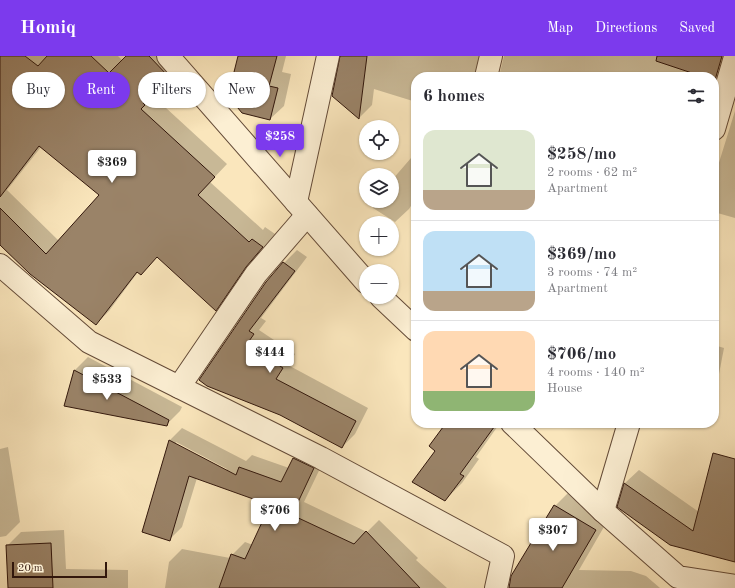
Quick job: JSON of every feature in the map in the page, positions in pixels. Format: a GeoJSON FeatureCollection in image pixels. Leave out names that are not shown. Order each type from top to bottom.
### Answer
{"type":"FeatureCollection","features":[{"type":"Feature","properties":{"kind":"street"},"geometry":{"type":"LineString","coordinates":[[168,56],[359,274]]}},
{"type":"Feature","properties":{"kind":"street"},"geometry":{"type":"LineString","coordinates":[[179,387],[302,209],[328,56]]}},
{"type":"Feature","properties":{"kind":"street"},"geometry":{"type":"LineString","coordinates":[[487,72],[491,56]]}},
{"type":"Feature","properties":{"kind":"street"},"geometry":{"type":"LineString","coordinates":[[719,112],[735,57]]}},
{"type":"Feature","properties":{"kind":"street"},"geometry":{"type":"LineString","coordinates":[[0,265],[89,342],[321,458],[503,556],[496,588]]}},
{"type":"Feature","properties":{"kind":"street"},"geometry":{"type":"LineString","coordinates":[[388,304],[411,325]]}},
{"type":"Feature","properties":{"kind":"street"},"geometry":{"type":"LineString","coordinates":[[517,428],[603,511],[678,576],[735,586]]}},
{"type":"Feature","properties":{"kind":"street"},"geometry":{"type":"LineString","coordinates":[[603,511],[628,428]]}},
{"type":"Feature","properties":{"kind":"building"},"geometry":{"type":"Polygon","coordinates":[[[0,56],[25,56],[38,66],[47,56],[91,56],[108,72],[73,72],[73,108],[130,108],[130,72],[110,72],[126,56],[149,56],[164,72],[138,72],[138,108],[142,108],[141,109],[215,177],[198,195],[249,242],[252,239],[263,247],[246,267],[216,311],[157,257],[141,275],[137,272],[96,325],[30,274],[0,245],[0,208],[46,254],[99,195],[39,146],[0,197],[0,56]]]}},
{"type":"Feature","properties":{"kind":"building"},"geometry":{"type":"Polygon","coordinates":[[[238,56],[277,56],[270,82],[270,72],[234,72],[238,56]]]}},
{"type":"Feature","properties":{"kind":"building"},"geometry":{"type":"Polygon","coordinates":[[[340,56],[367,56],[359,119],[332,96],[340,56]]]}},
{"type":"Feature","properties":{"kind":"building"},"geometry":{"type":"Polygon","coordinates":[[[657,56],[722,56],[717,72],[689,72],[656,61],[657,56]]]}},
{"type":"Feature","properties":{"kind":"building"},"geometry":{"type":"Polygon","coordinates":[[[270,86],[278,88],[270,120],[242,113],[238,108],[270,108],[270,86]]]}},
{"type":"Feature","properties":{"kind":"building"},"geometry":{"type":"Polygon","coordinates":[[[283,262],[295,271],[249,331],[254,334],[247,344],[283,368],[276,379],[356,421],[342,448],[280,415],[207,386],[199,380],[266,282],[283,262]]]}},
{"type":"Feature","properties":{"kind":"building"},"geometry":{"type":"Polygon","coordinates":[[[74,370],[169,420],[167,426],[64,406],[74,370]]]}},
{"type":"Feature","properties":{"kind":"building"},"geometry":{"type":"Polygon","coordinates":[[[442,428],[493,428],[460,474],[464,476],[445,501],[412,482],[435,451],[429,446],[442,428]]]}},
{"type":"Feature","properties":{"kind":"building"},"geometry":{"type":"Polygon","coordinates":[[[169,440],[236,475],[239,467],[281,482],[293,458],[314,468],[292,515],[354,544],[366,531],[420,588],[219,588],[231,554],[245,559],[270,505],[189,476],[170,541],[142,532],[169,440]]]}},
{"type":"Feature","properties":{"kind":"building"},"geometry":{"type":"Polygon","coordinates":[[[713,453],[735,459],[735,562],[670,545],[617,507],[624,483],[693,531],[713,453]]]}},
{"type":"Feature","properties":{"kind":"building"},"geometry":{"type":"Polygon","coordinates":[[[554,505],[596,530],[562,588],[509,588],[511,576],[554,505]]]}},
{"type":"Feature","properties":{"kind":"building"},"geometry":{"type":"Polygon","coordinates":[[[51,543],[53,588],[8,588],[6,545],[51,543]]]}}]}
